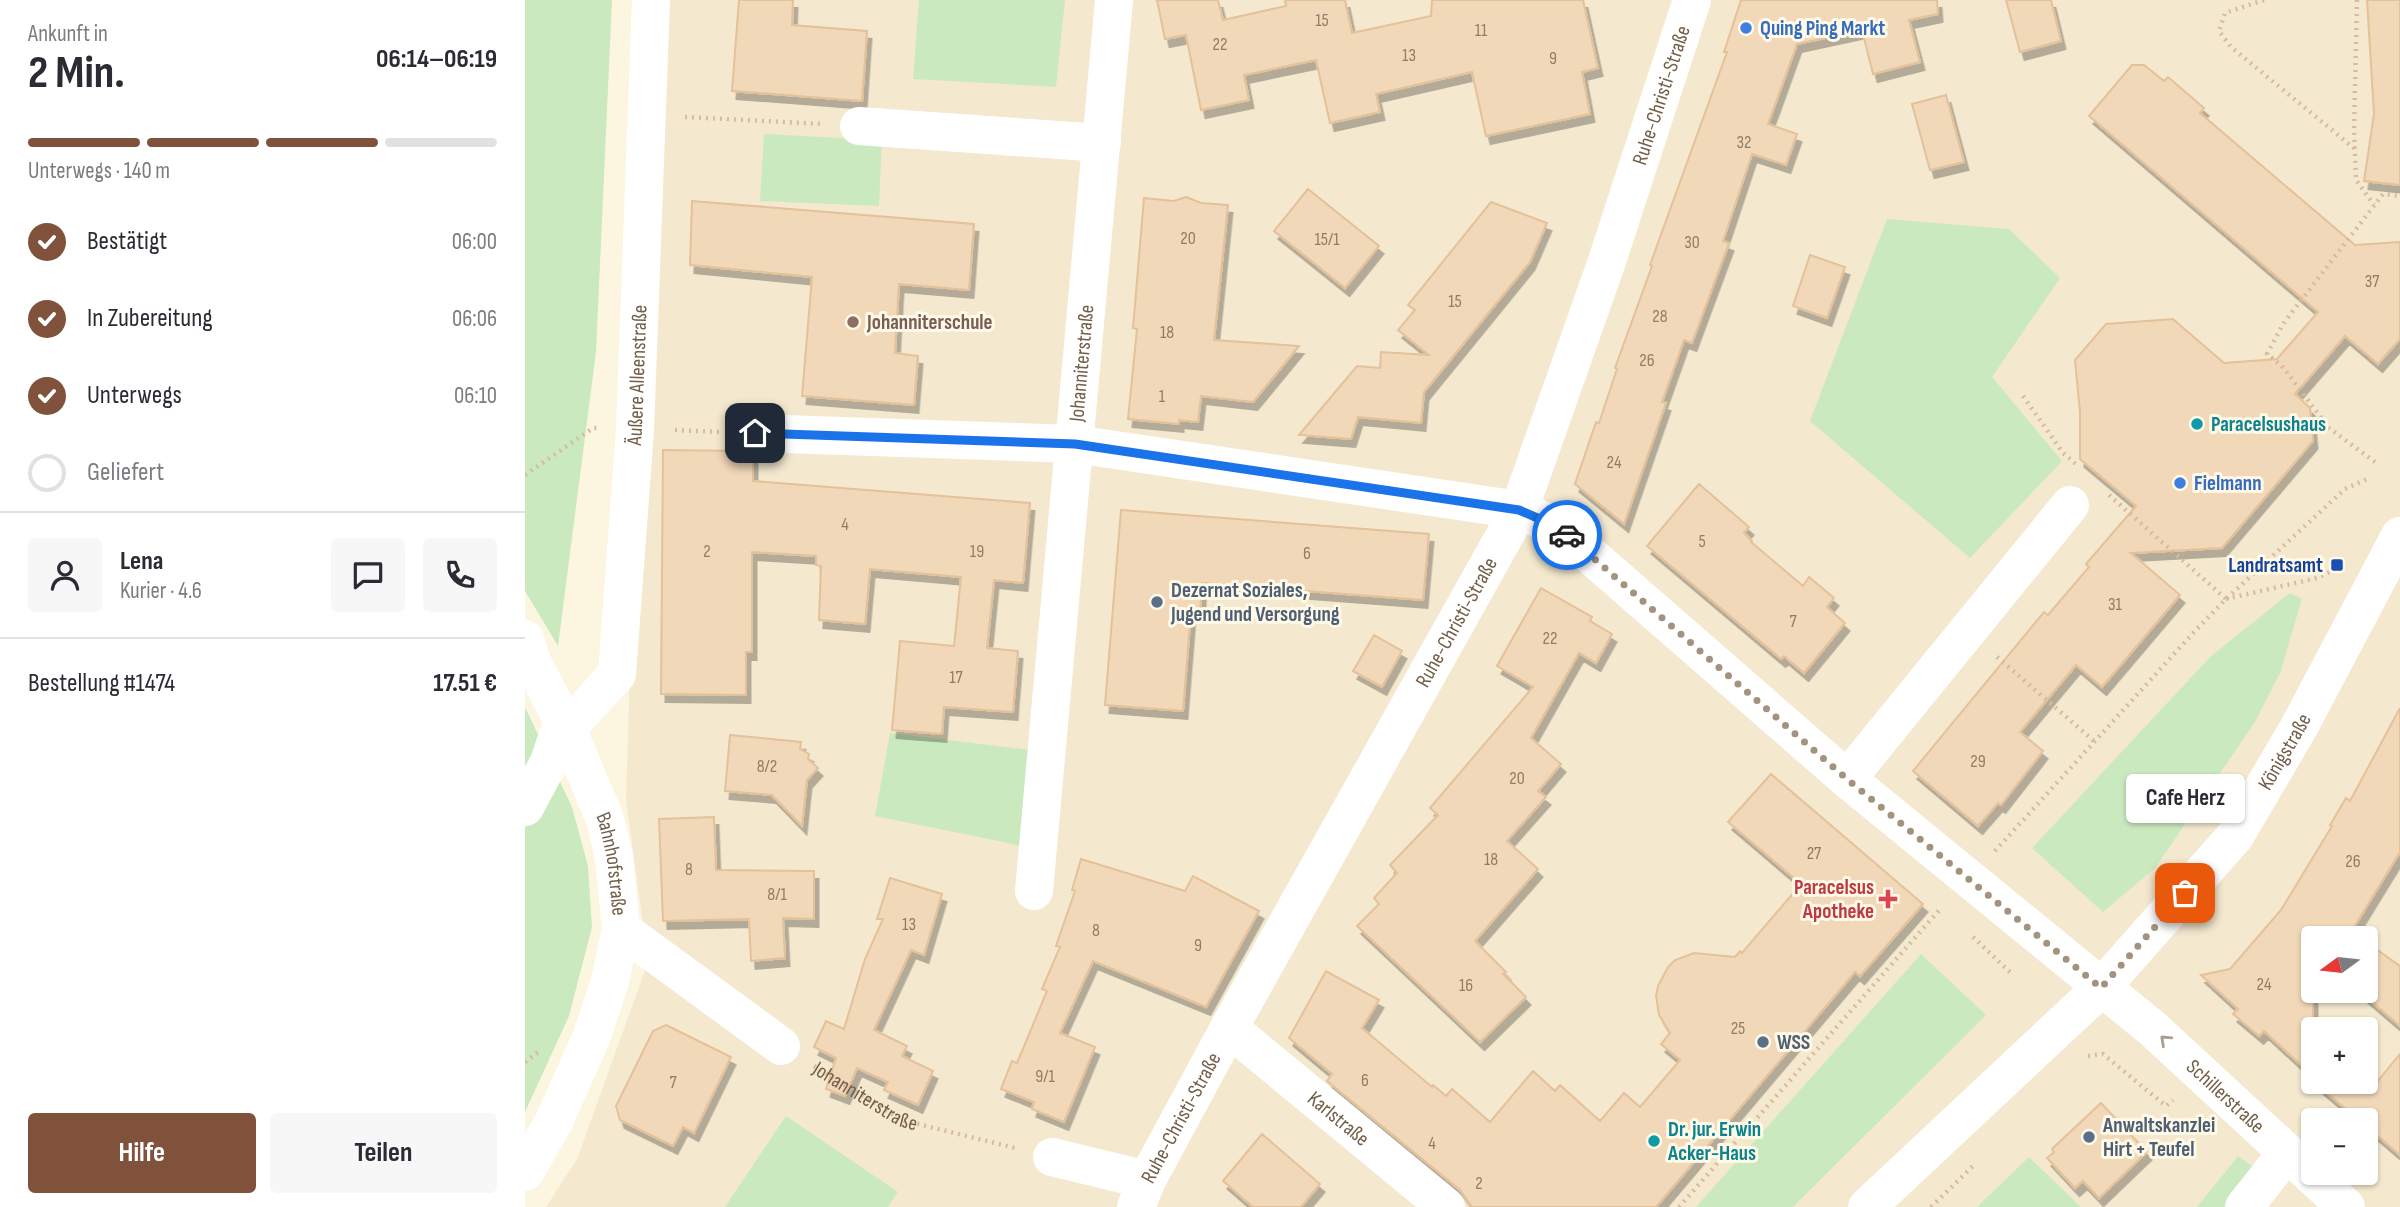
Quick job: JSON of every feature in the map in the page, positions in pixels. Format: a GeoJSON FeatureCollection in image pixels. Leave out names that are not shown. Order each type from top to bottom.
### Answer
{"type":"FeatureCollection","features":[{"type":"Feature","properties":{"kind":"street","name":"Äußere Alleenstraße"},"geometry":{"type":"LineString","coordinates":[[564,726],[617,674],[635,430],[651,0]]}},
{"type":"Feature","properties":{"kind":"street","name":"Johanniterstraße"},"geometry":{"type":"LineString","coordinates":[[1034,891],[1114,0]]}},
{"type":"Feature","properties":{"kind":"street","name":"Ruhe-Christi-Straße"},"geometry":{"type":"LineString","coordinates":[[1142,1194],[1229,1028],[1519,510],[1606,264],[1692,0]]}},
{"type":"Feature","properties":{"kind":"street"},"geometry":{"type":"LineString","coordinates":[[859,126],[1102,143]]}},
{"type":"Feature","properties":{"kind":"street","name":"Schillerstraße"},"geometry":{"type":"LineString","coordinates":[[755,433],[1075,444],[1519,510],[1558,527],[1847,779],[2153,1029],[2346,1207]]}},
{"type":"Feature","properties":{"kind":"street"},"geometry":{"type":"LineString","coordinates":[[1847,779],[2086,489]]}},
{"type":"Feature","properties":{"kind":"street","name":"Königstraße"},"geometry":{"type":"LineString","coordinates":[[1867,1207],[2101,988],[2235,836],[2299,727],[2399,539]]}},
{"type":"Feature","properties":{"kind":"street","name":"Bahnhofstraße"},"geometry":{"type":"LineString","coordinates":[[525,639],[532,662],[605,819],[614,858],[621,929],[610,981],[592,1036],[554,1121],[525,1172]]}},
{"type":"Feature","properties":{"kind":"street"},"geometry":{"type":"LineString","coordinates":[[525,807],[549,762],[564,726]]}},
{"type":"Feature","properties":{"kind":"street"},"geometry":{"type":"LineString","coordinates":[[621,929],[781,1046]]}},
{"type":"Feature","properties":{"kind":"street","name":"Karlstraße"},"geometry":{"type":"LineString","coordinates":[[1229,1028],[1446,1207]]}},
{"type":"Feature","properties":{"kind":"street"},"geometry":{"type":"LineString","coordinates":[[2244,1207],[2286,1154]]}},
{"type":"Feature","properties":{"kind":"street"},"geometry":{"type":"LineString","coordinates":[[1052,1157],[1142,1194]]}},
{"type":"Feature","properties":{"kind":"path"},"geometry":{"type":"LineString","coordinates":[[2264,0],[2225,13],[2219,31],[2231,47],[2355,149]]}},
{"type":"Feature","properties":{"kind":"path"},"geometry":{"type":"LineString","coordinates":[[2357,0],[2356,180],[2374,205]]}},
{"type":"Feature","properties":{"kind":"path"},"geometry":{"type":"LineString","coordinates":[[645,115],[859,126]]}},
{"type":"Feature","properties":{"kind":"path"},"geometry":{"type":"LineString","coordinates":[[2375,462],[2329,428],[2282,366],[2267,354],[2283,324],[2383,194],[2400,196]]}},
{"type":"Feature","properties":{"kind":"path"},"geometry":{"type":"LineString","coordinates":[[2023,396],[2086,489],[2225,600]]}},
{"type":"Feature","properties":{"kind":"path"},"geometry":{"type":"LineString","coordinates":[[525,475],[593,428]]}},
{"type":"Feature","properties":{"kind":"path"},"geometry":{"type":"LineString","coordinates":[[2225,600],[2345,489],[2367,479]]}},
{"type":"Feature","properties":{"kind":"path"},"geometry":{"type":"LineString","coordinates":[[2225,600],[2317,578]]}},
{"type":"Feature","properties":{"kind":"path"},"geometry":{"type":"LineString","coordinates":[[1967,631],[2094,741]]}},
{"type":"Feature","properties":{"kind":"path"},"geometry":{"type":"LineString","coordinates":[[1972,936],[2013,975]]}},
{"type":"Feature","properties":{"kind":"path","name":"Johanniterstraße"},"geometry":{"type":"LineString","coordinates":[[781,1046],[902,1120],[1052,1157]]}},
{"type":"Feature","properties":{"kind":"path"},"geometry":{"type":"LineString","coordinates":[[525,1062],[540,1050]]}},
{"type":"Feature","properties":{"kind":"path"},"geometry":{"type":"LineString","coordinates":[[2079,1065],[2089,1055],[2103,1054],[2166,1106],[2204,1077]]}},
{"type":"Feature","properties":{"kind":"path"},"geometry":{"type":"LineString","coordinates":[[1931,1207],[1980,1160]]}},
{"type":"Feature","properties":{"kind":"shaded area"},"geometry":{"type":"Polygon","coordinates":[[[651,0],[2400,0],[2400,1207],[546,1207],[577,1159],[648,962],[626,800],[651,0]]]}},
{"type":"Feature","properties":{"kind":"green space"},"geometry":{"type":"Polygon","coordinates":[[[525,0],[612,0],[596,352],[558,646],[525,591],[525,0]]]}},
{"type":"Feature","properties":{"kind":"green space"},"geometry":{"type":"Polygon","coordinates":[[[919,0],[1065,0],[1056,87],[913,79],[919,0]]]}},
{"type":"Feature","properties":{"kind":"green space"},"geometry":{"type":"Polygon","coordinates":[[[764,134],[882,140],[879,206],[760,201],[764,134]]]}},
{"type":"Feature","properties":{"kind":"green space"},"geometry":{"type":"Polygon","coordinates":[[[1887,219],[2009,229],[2060,278],[1992,377],[2062,461],[1970,558],[1810,421],[1887,219]]]}},
{"type":"Feature","properties":{"kind":"green space"},"geometry":{"type":"Polygon","coordinates":[[[2290,593],[2302,599],[2280,673],[2255,722],[2155,868],[2103,912],[2032,848],[2211,656],[2290,593]]]}},
{"type":"Feature","properties":{"kind":"green space"},"geometry":{"type":"Polygon","coordinates":[[[525,707],[572,807],[588,866],[592,927],[569,1016],[525,1112],[525,707]]]}},
{"type":"Feature","properties":{"kind":"green space"},"geometry":{"type":"Polygon","coordinates":[[[890,733],[1031,750],[1023,846],[875,816],[890,733]]]}},
{"type":"Feature","properties":{"kind":"green space"},"geometry":{"type":"Polygon","coordinates":[[[1921,954],[1986,1015],[1793,1207],[1696,1207],[1921,954]]]}},
{"type":"Feature","properties":{"kind":"green space"},"geometry":{"type":"Polygon","coordinates":[[[786,1116],[898,1192],[888,1207],[725,1207],[786,1116]]]}},
{"type":"Feature","properties":{"kind":"green space"},"geometry":{"type":"Polygon","coordinates":[[[2238,1156],[2256,1169],[2225,1207],[2197,1207],[2238,1156]]]}},
{"type":"Feature","properties":{"kind":"green space"},"geometry":{"type":"Polygon","coordinates":[[[2029,1157],[2081,1207],[1977,1207],[2029,1157]]]}},
{"type":"Feature","properties":{"kind":"building"},"geometry":{"type":"Polygon","coordinates":[[[739,0],[793,0],[792,25],[867,31],[862,101],[732,91],[739,0]]]}},
{"type":"Feature","properties":{"kind":"building"},"geometry":{"type":"Polygon","coordinates":[[[1157,0],[1218,0],[1223,20],[1286,6],[1285,0],[1345,0],[1352,33],[1431,16],[1432,0],[1583,0],[1598,68],[1582,72],[1590,114],[1486,136],[1472,72],[1376,94],[1380,112],[1330,123],[1316,60],[1244,75],[1249,100],[1201,110],[1186,35],[1165,39],[1157,0]]]}},
{"type":"Feature","properties":{"kind":"building"},"geometry":{"type":"Polygon","coordinates":[[[1741,0],[1937,0],[1938,14],[1909,20],[1920,62],[1873,74],[1862,30],[1797,44],[1768,124],[1797,134],[1786,165],[1752,154],[1723,241],[1729,243],[1692,343],[1684,340],[1662,402],[1666,403],[1624,524],[1575,484],[1596,422],[1599,423],[1617,369],[1615,368],[1652,266],[1650,265],[1727,52],[1724,52],[1741,0]]]}},
{"type":"Feature","properties":{"kind":"building"},"geometry":{"type":"Polygon","coordinates":[[[2006,0],[2051,0],[2061,41],[2020,52],[2006,0]]]}},
{"type":"Feature","properties":{"kind":"building"},"geometry":{"type":"Polygon","coordinates":[[[2367,0],[2400,0],[2400,185],[2364,181],[2374,114],[2367,0]]]}},
{"type":"Feature","properties":{"kind":"building"},"geometry":{"type":"Polygon","coordinates":[[[2132,65],[2144,65],[2164,81],[2168,77],[2204,108],[2200,113],[2355,245],[2400,242],[2400,339],[2378,364],[2345,336],[2295,394],[2310,408],[2313,441],[2222,548],[2131,553],[2180,595],[2102,687],[2076,665],[2020,732],[2043,751],[2001,805],[1998,803],[1978,826],[1913,771],[2044,612],[2048,615],[2089,567],[2086,564],[2136,506],[2080,459],[2080,412],[2075,360],[2106,324],[2173,319],[2224,363],[2277,359],[2318,312],[2089,116],[2132,65]]]}},
{"type":"Feature","properties":{"kind":"building"},"geometry":{"type":"Polygon","coordinates":[[[1946,95],[1964,162],[1930,170],[1912,104],[1946,95]]]}},
{"type":"Feature","properties":{"kind":"building"},"geometry":{"type":"Polygon","coordinates":[[[1308,189],[1379,246],[1345,288],[1274,231],[1308,189]]]}},
{"type":"Feature","properties":{"kind":"building"},"geometry":{"type":"Polygon","coordinates":[[[1186,197],[1201,203],[1228,205],[1214,340],[1299,346],[1253,402],[1201,396],[1198,422],[1179,420],[1179,424],[1128,419],[1137,329],[1133,328],[1144,198],[1174,201],[1186,197]]]}},
{"type":"Feature","properties":{"kind":"building","name":"Johanniterschule"},"geometry":{"type":"Polygon","coordinates":[[[692,201],[974,224],[969,290],[899,284],[895,353],[918,356],[914,405],[802,396],[812,277],[690,265],[692,201]]]}},
{"type":"Feature","properties":{"kind":"building"},"geometry":{"type":"Polygon","coordinates":[[[1491,202],[1547,223],[1530,262],[1424,392],[1421,423],[1358,417],[1351,439],[1299,435],[1357,366],[1380,368],[1381,352],[1429,355],[1398,330],[1415,310],[1408,305],[1491,202]]]}},
{"type":"Feature","properties":{"kind":"building"},"geometry":{"type":"Polygon","coordinates":[[[1810,255],[1845,267],[1827,318],[1793,306],[1810,255]]]}},
{"type":"Feature","properties":{"kind":"building"},"geometry":{"type":"Polygon","coordinates":[[[663,450],[743,451],[753,455],[753,481],[1030,503],[1023,583],[994,580],[987,648],[1018,651],[1013,712],[944,707],[942,734],[892,730],[900,641],[954,646],[961,577],[870,569],[865,624],[819,620],[821,566],[816,565],[816,556],[752,552],[752,652],[746,652],[746,695],[661,694],[663,450]]]}},
{"type":"Feature","properties":{"kind":"building"},"geometry":{"type":"Polygon","coordinates":[[[1699,484],[1749,527],[1744,533],[1751,542],[1803,586],[1809,577],[1834,598],[1827,607],[1845,623],[1804,673],[1784,656],[1781,659],[1647,546],[1699,484]]]}},
{"type":"Feature","properties":{"kind":"building"},"geometry":{"type":"Polygon","coordinates":[[[1121,510],[1429,534],[1423,600],[1202,583],[1200,612],[1191,611],[1183,711],[1105,705],[1121,510]]]}},
{"type":"Feature","properties":{"kind":"building"},"geometry":{"type":"Polygon","coordinates":[[[1541,588],[1592,617],[1590,621],[1612,634],[1596,663],[1579,653],[1531,738],[1561,764],[1538,791],[1546,797],[1507,841],[1538,869],[1475,941],[1526,997],[1480,1042],[1357,926],[1379,904],[1374,898],[1397,873],[1390,865],[1438,815],[1430,808],[1533,687],[1497,666],[1541,588]]]}},
{"type":"Feature","properties":{"kind":"building"},"geometry":{"type":"Polygon","coordinates":[[[1374,635],[1402,651],[1382,687],[1353,671],[1374,635]]]}},
{"type":"Feature","properties":{"kind":"building"},"geometry":{"type":"Polygon","coordinates":[[[2400,708],[2400,852],[2355,926],[2301,926],[2301,1003],[2313,1003],[2313,1017],[2301,1017],[2301,1065],[2264,1031],[2259,1036],[2233,1014],[2238,1009],[2201,975],[2230,969],[2281,910],[2346,798],[2350,801],[2400,708]]]}},
{"type":"Feature","properties":{"kind":"building"},"geometry":{"type":"Polygon","coordinates":[[[730,735],[801,742],[800,749],[809,754],[808,759],[818,768],[807,780],[802,826],[772,795],[725,791],[730,735]]]}},
{"type":"Feature","properties":{"kind":"building"},"geometry":{"type":"Polygon","coordinates":[[[1771,774],[1923,904],[1860,976],[1855,972],[1656,1207],[1472,1207],[1460,1190],[1327,1081],[1332,1074],[1289,1038],[1326,971],[1379,1000],[1362,1028],[1432,1087],[1433,1085],[1446,1096],[1452,1089],[1490,1122],[1533,1071],[1555,1091],[1560,1085],[1600,1121],[1624,1093],[1640,1107],[1680,1060],[1661,1044],[1670,1033],[1659,1015],[1656,996],[1668,967],[1675,960],[1694,953],[1735,957],[1740,951],[1742,953],[1801,884],[1728,822],[1771,774]]]}},
{"type":"Feature","properties":{"kind":"building"},"geometry":{"type":"Polygon","coordinates":[[[714,817],[716,870],[814,871],[814,919],[783,918],[785,958],[751,961],[749,919],[663,921],[659,819],[714,817]]]}},
{"type":"Feature","properties":{"kind":"building"},"geometry":{"type":"Polygon","coordinates":[[[1081,859],[1185,891],[1193,876],[1259,911],[1206,1007],[1093,961],[1060,1033],[1095,1047],[1064,1122],[1032,1109],[1034,1102],[1001,1089],[1012,1061],[1017,1063],[1047,991],[1042,989],[1060,947],[1056,946],[1075,891],[1072,890],[1081,859]]]}},
{"type":"Feature","properties":{"kind":"building"},"geometry":{"type":"Polygon","coordinates":[[[890,878],[942,894],[924,955],[911,950],[874,1030],[907,1046],[902,1056],[933,1071],[918,1105],[884,1090],[888,1082],[857,1068],[845,1096],[826,1089],[836,1058],[814,1047],[826,1021],[844,1029],[865,959],[883,919],[877,919],[890,878]]]}},
{"type":"Feature","properties":{"kind":"building"},"geometry":{"type":"Polygon","coordinates":[[[2378,950],[2400,966],[2400,1026],[2373,1003],[2378,1003],[2378,950]]]}},
{"type":"Feature","properties":{"kind":"building"},"geometry":{"type":"Polygon","coordinates":[[[666,1025],[731,1057],[694,1133],[683,1127],[673,1146],[620,1120],[616,1106],[653,1031],[666,1025]]]}},
{"type":"Feature","properties":{"kind":"building"},"geometry":{"type":"Polygon","coordinates":[[[2400,1054],[2400,1155],[2378,1136],[2378,1108],[2345,1108],[2328,1094],[2378,1094],[2378,1081],[2400,1054]]]}},
{"type":"Feature","properties":{"kind":"building"},"geometry":{"type":"Polygon","coordinates":[[[2101,1103],[2147,1152],[2099,1198],[2083,1181],[2075,1188],[2047,1158],[2054,1152],[2052,1149],[2101,1103]]]}},
{"type":"Feature","properties":{"kind":"building"},"geometry":{"type":"Polygon","coordinates":[[[1262,1134],[1320,1184],[1301,1207],[1253,1207],[1223,1181],[1262,1134]]]}},
{"type":"Feature","properties":{"kind":"way so far"},"geometry":{"type":"LineString","coordinates":[[1567,535],[1847,779],[2101,988],[2185,893]]}},
{"type":"Feature","properties":{"kind":"place","name":"Quing Ping Markt"},"geometry":{"type":"Point","coordinates":[1746,28]}},
{"type":"Feature","properties":{"kind":"place","name":"Johanniterschule"},"geometry":{"type":"Point","coordinates":[853,322]}},
{"type":"Feature","properties":{"kind":"place","name":"Paracelsushaus"},"geometry":{"type":"Point","coordinates":[2197,424]}},
{"type":"Feature","properties":{"kind":"place","name":"Fielmann"},"geometry":{"type":"Point","coordinates":[2180,483]}},
{"type":"Feature","properties":{"kind":"place","name":"Landratsamt"},"geometry":{"type":"Point","coordinates":[2337,565]}},
{"type":"Feature","properties":{"kind":"place","name":"Dezernat Soziales, Jugend und Versorgung"},"geometry":{"type":"Point","coordinates":[1157,602]}},
{"type":"Feature","properties":{"kind":"place","name":"Cafe Herz"},"geometry":{"type":"Point","coordinates":[2185,893]}},
{"type":"Feature","properties":{"kind":"place","name":"Paracelsus Apotheke"},"geometry":{"type":"Point","coordinates":[1888,899]}},
{"type":"Feature","properties":{"kind":"place","name":"WSS"},"geometry":{"type":"Point","coordinates":[1763,1042]}},
{"type":"Feature","properties":{"kind":"place","name":"Anwaltskanzlei Hirt + Teufel"},"geometry":{"type":"Point","coordinates":[2089,1137]}},
{"type":"Feature","properties":{"kind":"place","name":"Dr. jur. Erwin Acker-Haus"},"geometry":{"type":"Point","coordinates":[1654,1141]}},
{"type":"Feature","properties":{"kind":"route"},"geometry":{"type":"LineString","coordinates":[[755,433],[1075,444],[1519,510],[1558,527],[1567,535]]}}]}
